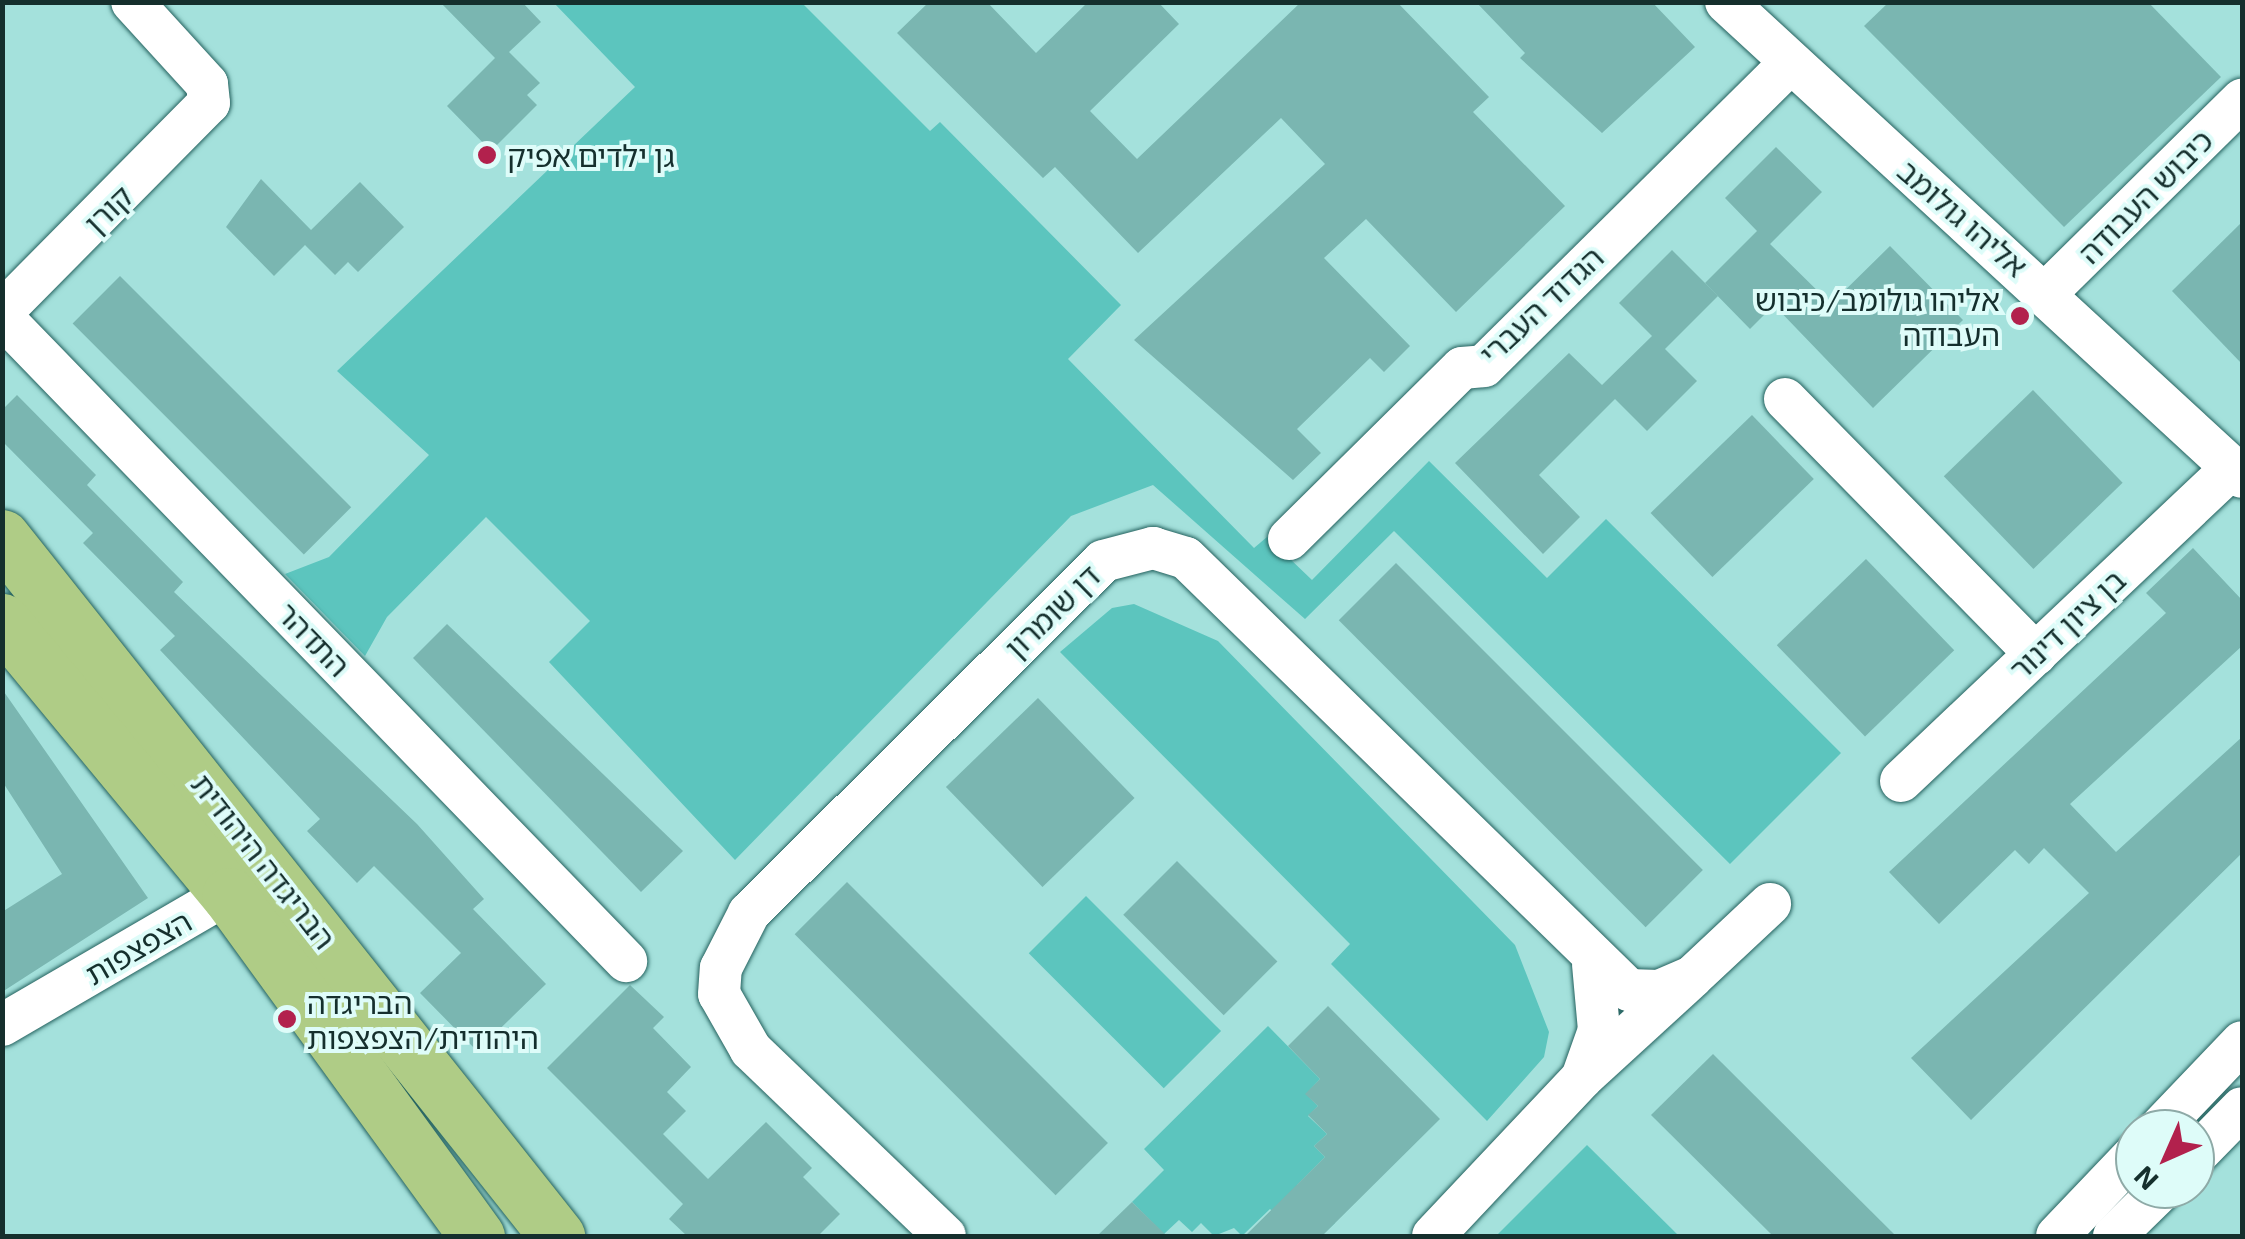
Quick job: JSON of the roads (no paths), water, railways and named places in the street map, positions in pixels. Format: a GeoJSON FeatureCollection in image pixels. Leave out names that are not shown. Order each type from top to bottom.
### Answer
{"type":"FeatureCollection","features":[{"type":"Feature","properties":{"kind":"main road","name":"הבריגדה היהודית"},"geometry":{"type":"LineString","coordinates":[[2,537],[251,881],[477,1236]]}},
{"type":"Feature","properties":{"kind":"main road","name":"הבריגדה היהודית"},"geometry":{"type":"LineString","coordinates":[[2,620],[251,881],[557,1236]]}},
{"type":"Feature","properties":{"kind":"street","name":"קורן"},"geometry":{"type":"LineString","coordinates":[[2,315],[210,103],[207,84],[132,2]]}},
{"type":"Feature","properties":{"kind":"street","name":"אליהו גולומב"},"geometry":{"type":"LineString","coordinates":[[1726,2],[1789,64],[2047,292],[2238,472]]}},
{"type":"Feature","properties":{"kind":"street","name":"הגדוד העברי"},"geometry":{"type":"LineString","coordinates":[[1289,539],[1462,368],[1484,366],[1789,64]]}},
{"type":"Feature","properties":{"kind":"street","name":"כיבוש העבודה"},"geometry":{"type":"LineString","coordinates":[[2047,292],[2242,100]]}},
{"type":"Feature","properties":{"kind":"street","name":"התדהר"},"geometry":{"type":"LineString","coordinates":[[2,315],[626,960]]}},
{"type":"Feature","properties":{"kind":"street"},"geometry":{"type":"LineString","coordinates":[[1785,399],[2036,654]]}},
{"type":"Feature","properties":{"kind":"street","name":"בן ציון דינור"},"geometry":{"type":"LineString","coordinates":[[1900,781],[2238,472]]}},
{"type":"Feature","properties":{"kind":"street","name":"דן שומרון"},"geometry":{"type":"LineString","coordinates":[[945,1236],[751,1050],[719,994],[722,968],[749,913],[1103,561],[1153,548],[1186,558],[1593,964],[1629,990],[1658,991],[1692,977]]}},
{"type":"Feature","properties":{"kind":"street","name":"הצפצפות"},"geometry":{"type":"LineString","coordinates":[[2,1025],[251,881]]}},
{"type":"Feature","properties":{"kind":"street"},"geometry":{"type":"LineString","coordinates":[[1433,1236],[1582,1078],[1770,904]]}},
{"type":"Feature","properties":{"kind":"street"},"geometry":{"type":"LineString","coordinates":[[1582,1078],[1599,1030],[1593,964]]}},
{"type":"Feature","properties":{"kind":"street"},"geometry":{"type":"LineString","coordinates":[[2178,1109],[2242,1042]]}},
{"type":"Feature","properties":{"kind":"street"},"geometry":{"type":"LineString","coordinates":[[2215,1136],[2242,1108]]}},
{"type":"Feature","properties":{"kind":"street"},"geometry":{"type":"LineString","coordinates":[[2056,1236],[2115,1175]]}},
{"type":"Feature","properties":{"kind":"street"},"geometry":{"type":"LineString","coordinates":[[2114,1236],[2142,1209]]}},
{"type":"Feature","properties":{"kind":"place","name":"גן ילדים אפיק"},"geometry":{"type":"Point","coordinates":[487,155]}},
{"type":"Feature","properties":{"kind":"place","name":"אליהו גולומב/כיבוש העבודה"},"geometry":{"type":"Point","coordinates":[2020,316]}},
{"type":"Feature","properties":{"kind":"place","name":"הבריגדה היהודית/הצפצפות"},"geometry":{"type":"Point","coordinates":[287,1019]}}]}
